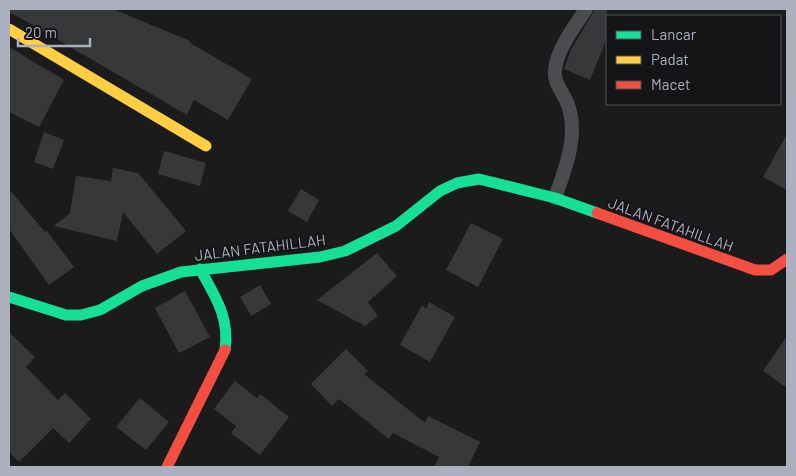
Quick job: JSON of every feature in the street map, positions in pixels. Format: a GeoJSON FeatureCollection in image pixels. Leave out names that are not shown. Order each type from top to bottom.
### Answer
{"type":"FeatureCollection","features":[{"type":"Feature","properties":{"kind":"street"},"geometry":{"type":"LineString","coordinates":[[9,29],[206,146]]}},
{"type":"Feature","properties":{"kind":"street","name":"JALAN FATAHILLAH"},"geometry":{"type":"LineString","coordinates":[[9,297],[66,315],[81,315],[100,310],[160,278],[200,269],[311,258],[345,251],[396,226],[440,191],[457,182],[479,179],[554,198],[755,270],[771,270],[787,259]]}},
{"type":"Feature","properties":{"kind":"street"},"geometry":{"type":"LineString","coordinates":[[167,467],[224,355],[227,341],[228,327],[225,315],[200,269]]}},
{"type":"Feature","properties":{"kind":"lane"},"geometry":{"type":"LineString","coordinates":[[554,198],[563,175],[572,135],[568,105],[555,80],[555,70],[560,55],[586,9]]}},
{"type":"Feature","properties":{"kind":"building"},"geometry":{"type":"Polygon","coordinates":[[[9,9],[113,9],[190,41],[190,43],[252,79],[228,120],[194,100],[187,115],[9,13],[9,9]]]}},
{"type":"Feature","properties":{"kind":"building"},"geometry":{"type":"Polygon","coordinates":[[[595,9],[607,9],[606,40],[590,80],[564,69],[571,50],[595,9]]]}},
{"type":"Feature","properties":{"kind":"building"},"geometry":{"type":"Polygon","coordinates":[[[9,47],[64,80],[39,127],[9,112],[9,47]]]}},
{"type":"Feature","properties":{"kind":"building"},"geometry":{"type":"Polygon","coordinates":[[[44,132],[64,140],[53,169],[34,162],[44,132]]]}},
{"type":"Feature","properties":{"kind":"building"},"geometry":{"type":"Polygon","coordinates":[[[787,134],[787,190],[763,177],[787,134]]]}},
{"type":"Feature","properties":{"kind":"building"},"geometry":{"type":"Polygon","coordinates":[[[164,151],[206,163],[200,186],[158,174],[164,151]]]}},
{"type":"Feature","properties":{"kind":"building"},"geometry":{"type":"Polygon","coordinates":[[[113,168],[138,173],[186,231],[157,254],[123,212],[117,241],[54,226],[70,213],[76,176],[111,181],[113,168]]]}},
{"type":"Feature","properties":{"kind":"building"},"geometry":{"type":"Polygon","coordinates":[[[9,189],[45,232],[47,231],[74,267],[49,285],[9,229],[9,189]]]}},
{"type":"Feature","properties":{"kind":"building"},"geometry":{"type":"Polygon","coordinates":[[[301,189],[319,200],[307,222],[288,211],[301,189]]]}},
{"type":"Feature","properties":{"kind":"building"},"geometry":{"type":"Polygon","coordinates":[[[471,223],[503,239],[478,287],[446,270],[471,223]]]}},
{"type":"Feature","properties":{"kind":"building"},"geometry":{"type":"Polygon","coordinates":[[[377,253],[397,276],[368,302],[378,316],[365,326],[317,300],[377,253]]]}},
{"type":"Feature","properties":{"kind":"building"},"geometry":{"type":"Polygon","coordinates":[[[260,285],[271,304],[251,316],[240,297],[260,285]]]}},
{"type":"Feature","properties":{"kind":"building"},"geometry":{"type":"Polygon","coordinates":[[[185,291],[210,337],[179,353],[155,308],[185,291]]]}},
{"type":"Feature","properties":{"kind":"building"},"geometry":{"type":"Polygon","coordinates":[[[429,302],[455,317],[430,362],[400,345],[422,305],[426,309],[429,302]]]}},
{"type":"Feature","properties":{"kind":"building"},"geometry":{"type":"Polygon","coordinates":[[[9,332],[35,357],[26,367],[58,400],[65,393],[91,419],[69,443],[53,428],[19,462],[9,452],[9,332]]]}},
{"type":"Feature","properties":{"kind":"building"},"geometry":{"type":"Polygon","coordinates":[[[787,336],[787,388],[763,371],[787,336]]]}},
{"type":"Feature","properties":{"kind":"building"},"geometry":{"type":"Polygon","coordinates":[[[346,349],[368,371],[364,374],[425,423],[428,416],[480,442],[468,467],[434,467],[439,457],[393,433],[389,439],[339,399],[332,406],[311,384],[346,349]]]}},
{"type":"Feature","properties":{"kind":"building"},"geometry":{"type":"Polygon","coordinates":[[[235,381],[257,398],[260,394],[289,417],[260,455],[231,433],[236,426],[214,409],[235,381]]]}},
{"type":"Feature","properties":{"kind":"building"},"geometry":{"type":"Polygon","coordinates":[[[140,398],[169,422],[146,450],[116,427],[140,398]]]}},
{"type":"Feature","properties":{"kind":"traffic: fast"},"geometry":{"type":"LineString","coordinates":[[9,297],[66,315],[81,315],[100,310],[142,286],[181,272],[320,257],[345,251],[396,226],[440,191],[457,183],[479,179],[555,198],[597,213]]}},
{"type":"Feature","properties":{"kind":"traffic: fast"},"geometry":{"type":"LineString","coordinates":[[200,269],[216,298],[223,317],[226,338],[225,350]]}},
{"type":"Feature","properties":{"kind":"traffic: slow"},"geometry":{"type":"LineString","coordinates":[[9,29],[206,146]]}},
{"type":"Feature","properties":{"kind":"traffic: jam"},"geometry":{"type":"LineString","coordinates":[[597,213],[755,270],[771,270],[787,259]]}},
{"type":"Feature","properties":{"kind":"traffic: jam"},"geometry":{"type":"LineString","coordinates":[[167,467],[225,350]]}}]}
